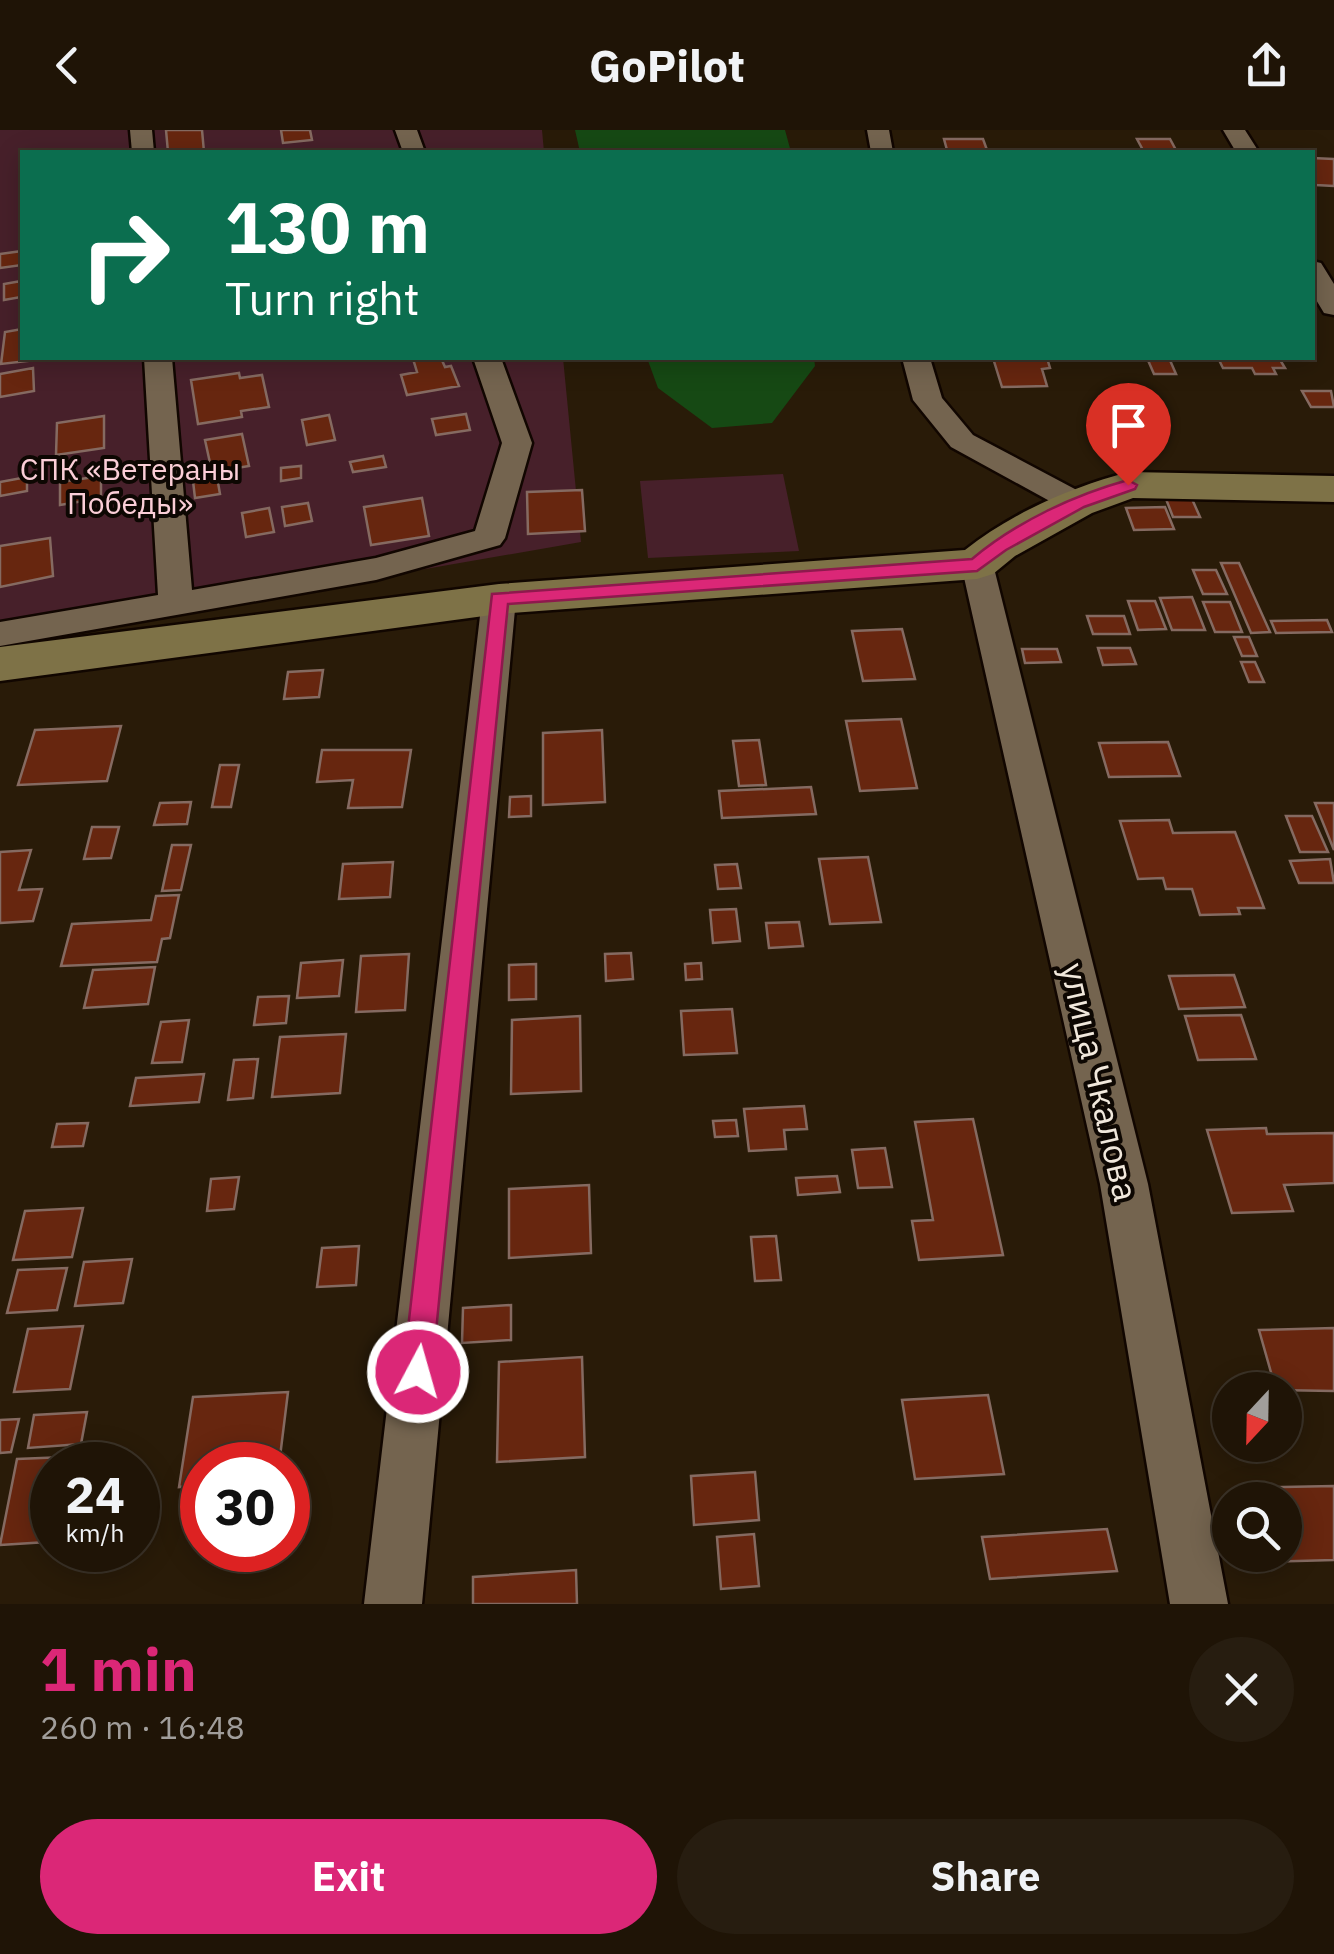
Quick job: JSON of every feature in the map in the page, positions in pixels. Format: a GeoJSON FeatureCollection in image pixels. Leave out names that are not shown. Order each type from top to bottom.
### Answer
{"type":"FeatureCollection","features":[{"type":"Feature","properties":{"kind":"street"},"geometry":{"type":"LineString","coordinates":[[1315,274],[1334,307]]}},
{"type":"Feature","properties":{"kind":"street"},"geometry":{"type":"LineString","coordinates":[[158,360],[176,606]]}},
{"type":"Feature","properties":{"kind":"street"},"geometry":{"type":"LineString","coordinates":[[0,634],[376,570],[490,538],[517,442],[487,360]]}},
{"type":"Feature","properties":{"kind":"street"},"geometry":{"type":"LineString","coordinates":[[917,360],[928,400],[962,441],[1077,503]]}},
{"type":"Feature","properties":{"kind":"street"},"geometry":{"type":"LineString","coordinates":[[0,664],[499,598],[977,564],[999,546],[1077,503],[1128,485],[1334,489]]}},
{"type":"Feature","properties":{"kind":"street","name":"улица Чкалова"},"geometry":{"type":"LineString","coordinates":[[977,564],[1124,1184],[1199,1604]]}},
{"type":"Feature","properties":{"kind":"street"},"geometry":{"type":"LineString","coordinates":[[393,1604],[499,598]]}},
{"type":"Feature","properties":{"kind":"green space","name":"СПК «Ветераны Победы»"},"geometry":{"type":"Polygon","coordinates":[[[0,130],[542,130],[544,150],[20,150],[20,360],[563,360],[581,542],[0,643],[0,130]]]}},
{"type":"Feature","properties":{"kind":"green space"},"geometry":{"type":"Polygon","coordinates":[[[783,474],[799,551],[648,558],[640,481],[783,474]]]}},
{"type":"Feature","properties":{"kind":"shaded area"},"geometry":{"type":"Polygon","coordinates":[[[575,130],[785,130],[790,150],[580,150],[575,130]]]}},
{"type":"Feature","properties":{"kind":"shaded area"},"geometry":{"type":"Polygon","coordinates":[[[648,360],[814,360],[815,366],[772,423],[712,428],[658,388],[648,360]]]}},
{"type":"Feature","properties":{"kind":"building"},"geometry":{"type":"Polygon","coordinates":[[[166,130],[202,130],[204,150],[168,150],[166,130]]]}},
{"type":"Feature","properties":{"kind":"building"},"geometry":{"type":"Polygon","coordinates":[[[281,130],[310,130],[312,140],[283,143],[281,130]]]}},
{"type":"Feature","properties":{"kind":"building"},"geometry":{"type":"Polygon","coordinates":[[[944,139],[983,139],[987,150],[947,150],[944,139]]]}},
{"type":"Feature","properties":{"kind":"building"},"geometry":{"type":"Polygon","coordinates":[[[1137,139],[1170,139],[1176,150],[1143,150],[1137,139]]]}},
{"type":"Feature","properties":{"kind":"building"},"geometry":{"type":"Polygon","coordinates":[[[1315,158],[1334,159],[1334,186],[1316,185],[1315,158]]]}},
{"type":"Feature","properties":{"kind":"building"},"geometry":{"type":"Polygon","coordinates":[[[20,251],[20,265],[0,268],[0,254],[20,251]]]}},
{"type":"Feature","properties":{"kind":"building"},"geometry":{"type":"Polygon","coordinates":[[[20,281],[20,297],[4,300],[4,284],[20,281]]]}},
{"type":"Feature","properties":{"kind":"building"},"geometry":{"type":"Polygon","coordinates":[[[20,329],[20,360],[36,360],[1,364],[5,332],[20,329]]]}},
{"type":"Feature","properties":{"kind":"building"},"geometry":{"type":"Polygon","coordinates":[[[413,360],[442,360],[445,367],[451,366],[459,386],[407,395],[401,375],[417,372],[413,360]]]}},
{"type":"Feature","properties":{"kind":"building"},"geometry":{"type":"Polygon","coordinates":[[[994,360],[1048,360],[1050,368],[1042,369],[1047,386],[1002,387],[994,360]]]}},
{"type":"Feature","properties":{"kind":"building"},"geometry":{"type":"Polygon","coordinates":[[[1148,360],[1170,360],[1176,374],[1154,374],[1148,360]]]}},
{"type":"Feature","properties":{"kind":"building"},"geometry":{"type":"Polygon","coordinates":[[[1219,360],[1280,360],[1285,368],[1273,368],[1276,374],[1255,374],[1252,368],[1223,368],[1219,360]]]}},
{"type":"Feature","properties":{"kind":"building"},"geometry":{"type":"Polygon","coordinates":[[[33,368],[34,391],[0,397],[0,374],[33,368]]]}},
{"type":"Feature","properties":{"kind":"building"},"geometry":{"type":"Polygon","coordinates":[[[239,373],[240,378],[262,375],[269,407],[241,411],[242,417],[198,424],[191,380],[239,373]]]}},
{"type":"Feature","properties":{"kind":"building"},"geometry":{"type":"Polygon","coordinates":[[[1302,391],[1331,391],[1334,407],[1311,407],[1302,391]]]}},
{"type":"Feature","properties":{"kind":"building"},"geometry":{"type":"Polygon","coordinates":[[[466,414],[470,430],[436,435],[432,419],[466,414]]]}},
{"type":"Feature","properties":{"kind":"building"},"geometry":{"type":"Polygon","coordinates":[[[329,415],[335,440],[307,445],[302,420],[329,415]]]}},
{"type":"Feature","properties":{"kind":"building"},"geometry":{"type":"Polygon","coordinates":[[[104,416],[104,448],[56,455],[57,423],[104,416]]]}},
{"type":"Feature","properties":{"kind":"building"},"geometry":{"type":"Polygon","coordinates":[[[242,434],[249,466],[212,472],[205,440],[242,434]]]}},
{"type":"Feature","properties":{"kind":"building"},"geometry":{"type":"Polygon","coordinates":[[[383,456],[386,467],[353,472],[350,462],[383,456]]]}},
{"type":"Feature","properties":{"kind":"building"},"geometry":{"type":"Polygon","coordinates":[[[301,466],[301,478],[281,481],[281,468],[301,466]]]}},
{"type":"Feature","properties":{"kind":"building"},"geometry":{"type":"Polygon","coordinates":[[[101,476],[101,498],[60,505],[60,482],[101,476]]]}},
{"type":"Feature","properties":{"kind":"building"},"geometry":{"type":"Polygon","coordinates":[[[27,477],[27,491],[0,496],[0,482],[27,477]]]}},
{"type":"Feature","properties":{"kind":"building"},"geometry":{"type":"Polygon","coordinates":[[[217,477],[220,494],[195,498],[193,481],[217,477]]]}},
{"type":"Feature","properties":{"kind":"building"},"geometry":{"type":"Polygon","coordinates":[[[582,490],[585,531],[528,534],[527,492],[582,490]]]}},
{"type":"Feature","properties":{"kind":"building"},"geometry":{"type":"Polygon","coordinates":[[[422,498],[429,536],[371,545],[364,507],[422,498]]]}},
{"type":"Feature","properties":{"kind":"building"},"geometry":{"type":"Polygon","coordinates":[[[1166,499],[1192,499],[1200,517],[1173,517],[1166,499]]]}},
{"type":"Feature","properties":{"kind":"building"},"geometry":{"type":"Polygon","coordinates":[[[308,503],[312,521],[285,526],[282,507],[308,503]]]}},
{"type":"Feature","properties":{"kind":"building"},"geometry":{"type":"Polygon","coordinates":[[[1165,507],[1174,529],[1134,530],[1126,508],[1165,507]]]}},
{"type":"Feature","properties":{"kind":"building"},"geometry":{"type":"Polygon","coordinates":[[[269,508],[274,532],[246,537],[242,513],[269,508]]]}},
{"type":"Feature","properties":{"kind":"building"},"geometry":{"type":"Polygon","coordinates":[[[50,538],[53,576],[0,587],[0,546],[50,538]]]}},
{"type":"Feature","properties":{"kind":"building"},"geometry":{"type":"Polygon","coordinates":[[[1221,563],[1239,563],[1270,632],[1251,633],[1221,563]]]}},
{"type":"Feature","properties":{"kind":"building"},"geometry":{"type":"Polygon","coordinates":[[[1193,570],[1216,570],[1227,594],[1203,594],[1193,570]]]}},
{"type":"Feature","properties":{"kind":"building"},"geometry":{"type":"Polygon","coordinates":[[[1192,597],[1205,630],[1172,630],[1160,598],[1192,597]]]}},
{"type":"Feature","properties":{"kind":"building"},"geometry":{"type":"Polygon","coordinates":[[[1128,601],[1155,601],[1166,629],[1138,630],[1128,601]]]}},
{"type":"Feature","properties":{"kind":"building"},"geometry":{"type":"Polygon","coordinates":[[[1203,602],[1230,602],[1242,632],[1215,632],[1203,602]]]}},
{"type":"Feature","properties":{"kind":"building"},"geometry":{"type":"Polygon","coordinates":[[[1087,616],[1124,616],[1130,634],[1093,634],[1087,616]]]}},
{"type":"Feature","properties":{"kind":"building"},"geometry":{"type":"Polygon","coordinates":[[[1327,620],[1332,632],[1276,633],[1271,621],[1327,620]]]}},
{"type":"Feature","properties":{"kind":"building"},"geometry":{"type":"Polygon","coordinates":[[[902,629],[915,679],[863,681],[852,631],[902,629]]]}},
{"type":"Feature","properties":{"kind":"building"},"geometry":{"type":"Polygon","coordinates":[[[1234,637],[1249,637],[1257,656],[1242,656],[1234,637]]]}},
{"type":"Feature","properties":{"kind":"building"},"geometry":{"type":"Polygon","coordinates":[[[1098,648],[1130,648],[1136,664],[1103,665],[1098,648]]]}},
{"type":"Feature","properties":{"kind":"building"},"geometry":{"type":"Polygon","coordinates":[[[1022,649],[1057,649],[1061,662],[1025,663],[1022,649]]]}},
{"type":"Feature","properties":{"kind":"building"},"geometry":{"type":"Polygon","coordinates":[[[1241,662],[1255,662],[1264,682],[1249,682],[1241,662]]]}},
{"type":"Feature","properties":{"kind":"building"},"geometry":{"type":"Polygon","coordinates":[[[323,670],[319,697],[284,699],[288,672],[323,670]]]}},
{"type":"Feature","properties":{"kind":"building"},"geometry":{"type":"Polygon","coordinates":[[[901,719],[917,788],[860,791],[846,721],[901,719]]]}},
{"type":"Feature","properties":{"kind":"building"},"geometry":{"type":"Polygon","coordinates":[[[121,726],[107,781],[18,785],[35,730],[121,726]]]}},
{"type":"Feature","properties":{"kind":"building"},"geometry":{"type":"Polygon","coordinates":[[[602,730],[605,802],[543,805],[543,733],[602,730]]]}},
{"type":"Feature","properties":{"kind":"building"},"geometry":{"type":"Polygon","coordinates":[[[759,740],[766,785],[739,786],[733,741],[759,740]]]}},
{"type":"Feature","properties":{"kind":"building"},"geometry":{"type":"Polygon","coordinates":[[[1168,742],[1180,776],[1109,777],[1099,743],[1168,742]]]}},
{"type":"Feature","properties":{"kind":"building"},"geometry":{"type":"Polygon","coordinates":[[[322,750],[411,750],[402,807],[348,808],[353,780],[317,782],[322,750]]]}},
{"type":"Feature","properties":{"kind":"building"},"geometry":{"type":"Polygon","coordinates":[[[220,765],[239,765],[231,807],[212,807],[220,765]]]}},
{"type":"Feature","properties":{"kind":"building"},"geometry":{"type":"Polygon","coordinates":[[[811,787],[816,814],[722,818],[719,791],[811,787]]]}},
{"type":"Feature","properties":{"kind":"building"},"geometry":{"type":"Polygon","coordinates":[[[531,796],[531,816],[509,817],[510,797],[531,796]]]}},
{"type":"Feature","properties":{"kind":"building"},"geometry":{"type":"Polygon","coordinates":[[[191,802],[187,824],[154,825],[160,803],[191,802]]]}},
{"type":"Feature","properties":{"kind":"building"},"geometry":{"type":"Polygon","coordinates":[[[1315,803],[1334,803],[1334,850],[1315,803]]]}},
{"type":"Feature","properties":{"kind":"building"},"geometry":{"type":"Polygon","coordinates":[[[1286,816],[1312,816],[1328,852],[1300,852],[1286,816]]]}},
{"type":"Feature","properties":{"kind":"building"},"geometry":{"type":"Polygon","coordinates":[[[1169,820],[1173,833],[1235,832],[1264,908],[1238,908],[1240,914],[1200,915],[1192,889],[1166,889],[1163,878],[1138,879],[1120,821],[1169,820]]]}},
{"type":"Feature","properties":{"kind":"building"},"geometry":{"type":"Polygon","coordinates":[[[92,827],[119,827],[111,858],[84,859],[92,827]]]}},
{"type":"Feature","properties":{"kind":"building"},"geometry":{"type":"Polygon","coordinates":[[[172,845],[191,845],[181,890],[162,891],[172,845]]]}},
{"type":"Feature","properties":{"kind":"building"},"geometry":{"type":"Polygon","coordinates":[[[31,850],[19,890],[42,889],[33,921],[0,923],[0,852],[31,850]]]}},
{"type":"Feature","properties":{"kind":"building"},"geometry":{"type":"Polygon","coordinates":[[[868,857],[881,922],[830,924],[819,859],[868,857]]]}},
{"type":"Feature","properties":{"kind":"building"},"geometry":{"type":"Polygon","coordinates":[[[1330,859],[1334,883],[1299,883],[1290,861],[1330,859]]]}},
{"type":"Feature","properties":{"kind":"building"},"geometry":{"type":"Polygon","coordinates":[[[393,862],[390,897],[339,899],[343,864],[393,862]]]}},
{"type":"Feature","properties":{"kind":"building"},"geometry":{"type":"Polygon","coordinates":[[[737,864],[741,888],[718,889],[715,865],[737,864]]]}},
{"type":"Feature","properties":{"kind":"building"},"geometry":{"type":"Polygon","coordinates":[[[179,895],[170,938],[162,939],[157,962],[61,966],[72,924],[151,920],[156,896],[179,895]]]}},
{"type":"Feature","properties":{"kind":"building"},"geometry":{"type":"Polygon","coordinates":[[[736,909],[740,941],[713,943],[710,910],[736,909]]]}},
{"type":"Feature","properties":{"kind":"building"},"geometry":{"type":"Polygon","coordinates":[[[799,922],[803,946],[769,948],[766,923],[799,922]]]}},
{"type":"Feature","properties":{"kind":"building"},"geometry":{"type":"Polygon","coordinates":[[[631,953],[633,979],[606,981],[605,954],[631,953]]]}},
{"type":"Feature","properties":{"kind":"building"},"geometry":{"type":"Polygon","coordinates":[[[409,954],[405,1010],[356,1012],[361,956],[409,954]]]}},
{"type":"Feature","properties":{"kind":"building"},"geometry":{"type":"Polygon","coordinates":[[[343,960],[339,996],[297,998],[301,963],[343,960]]]}},
{"type":"Feature","properties":{"kind":"building"},"geometry":{"type":"Polygon","coordinates":[[[701,963],[702,979],[686,980],[685,964],[701,963]]]}},
{"type":"Feature","properties":{"kind":"building"},"geometry":{"type":"Polygon","coordinates":[[[536,964],[536,999],[509,1000],[509,965],[536,964]]]}},
{"type":"Feature","properties":{"kind":"building"},"geometry":{"type":"Polygon","coordinates":[[[155,967],[148,1004],[84,1008],[93,970],[155,967]]]}},
{"type":"Feature","properties":{"kind":"building"},"geometry":{"type":"Polygon","coordinates":[[[1234,975],[1245,1007],[1179,1009],[1169,976],[1234,975]]]}},
{"type":"Feature","properties":{"kind":"building"},"geometry":{"type":"Polygon","coordinates":[[[289,996],[286,1023],[254,1025],[258,997],[289,996]]]}},
{"type":"Feature","properties":{"kind":"building"},"geometry":{"type":"Polygon","coordinates":[[[732,1009],[737,1053],[684,1055],[681,1011],[732,1009]]]}},
{"type":"Feature","properties":{"kind":"building"},"geometry":{"type":"Polygon","coordinates":[[[1241,1015],[1256,1059],[1198,1060],[1185,1016],[1241,1015]]]}},
{"type":"Feature","properties":{"kind":"building"},"geometry":{"type":"Polygon","coordinates":[[[580,1016],[581,1091],[511,1094],[512,1020],[580,1016]]]}},
{"type":"Feature","properties":{"kind":"building"},"geometry":{"type":"Polygon","coordinates":[[[189,1020],[182,1062],[152,1063],[161,1022],[189,1020]]]}},
{"type":"Feature","properties":{"kind":"building"},"geometry":{"type":"Polygon","coordinates":[[[346,1034],[340,1093],[272,1097],[280,1037],[346,1034]]]}},
{"type":"Feature","properties":{"kind":"building"},"geometry":{"type":"Polygon","coordinates":[[[258,1059],[253,1098],[228,1100],[234,1060],[258,1059]]]}},
{"type":"Feature","properties":{"kind":"building"},"geometry":{"type":"Polygon","coordinates":[[[204,1074],[199,1102],[130,1106],[136,1078],[204,1074]]]}},
{"type":"Feature","properties":{"kind":"building"},"geometry":{"type":"Polygon","coordinates":[[[804,1106],[807,1129],[784,1130],[786,1149],[749,1151],[744,1109],[804,1106]]]}},
{"type":"Feature","properties":{"kind":"building"},"geometry":{"type":"Polygon","coordinates":[[[973,1119],[1003,1255],[919,1260],[912,1221],[933,1220],[915,1122],[973,1119]]]}},
{"type":"Feature","properties":{"kind":"building"},"geometry":{"type":"Polygon","coordinates":[[[736,1120],[738,1136],[715,1137],[713,1121],[736,1120]]]}},
{"type":"Feature","properties":{"kind":"building"},"geometry":{"type":"Polygon","coordinates":[[[88,1123],[83,1146],[52,1147],[57,1124],[88,1123]]]}},
{"type":"Feature","properties":{"kind":"building"},"geometry":{"type":"Polygon","coordinates":[[[1266,1128],[1267,1134],[1334,1133],[1334,1183],[1284,1185],[1293,1211],[1232,1213],[1207,1130],[1266,1128]]]}},
{"type":"Feature","properties":{"kind":"building"},"geometry":{"type":"Polygon","coordinates":[[[885,1148],[892,1187],[858,1188],[852,1150],[885,1148]]]}},
{"type":"Feature","properties":{"kind":"building"},"geometry":{"type":"Polygon","coordinates":[[[837,1176],[840,1192],[798,1195],[796,1178],[837,1176]]]}},
{"type":"Feature","properties":{"kind":"building"},"geometry":{"type":"Polygon","coordinates":[[[239,1177],[234,1209],[207,1211],[211,1179],[239,1177]]]}},
{"type":"Feature","properties":{"kind":"building"},"geometry":{"type":"Polygon","coordinates":[[[589,1185],[591,1253],[509,1258],[509,1189],[589,1185]]]}},
{"type":"Feature","properties":{"kind":"building"},"geometry":{"type":"Polygon","coordinates":[[[83,1208],[72,1257],[13,1260],[25,1211],[83,1208]]]}},
{"type":"Feature","properties":{"kind":"building"},"geometry":{"type":"Polygon","coordinates":[[[776,1236],[781,1280],[755,1281],[751,1237],[776,1236]]]}},
{"type":"Feature","properties":{"kind":"building"},"geometry":{"type":"Polygon","coordinates":[[[359,1246],[356,1285],[317,1287],[322,1248],[359,1246]]]}},
{"type":"Feature","properties":{"kind":"building"},"geometry":{"type":"Polygon","coordinates":[[[132,1259],[123,1303],[75,1306],[84,1262],[132,1259]]]}},
{"type":"Feature","properties":{"kind":"building"},"geometry":{"type":"Polygon","coordinates":[[[67,1268],[57,1310],[7,1313],[18,1270],[67,1268]]]}},
{"type":"Feature","properties":{"kind":"building"},"geometry":{"type":"Polygon","coordinates":[[[511,1305],[511,1340],[462,1343],[463,1308],[511,1305]]]}},
{"type":"Feature","properties":{"kind":"building"},"geometry":{"type":"Polygon","coordinates":[[[83,1326],[70,1389],[14,1392],[28,1329],[83,1326]]]}},
{"type":"Feature","properties":{"kind":"building"},"geometry":{"type":"Polygon","coordinates":[[[1334,1328],[1334,1391],[1302,1390],[1302,1372],[1271,1372],[1259,1330],[1334,1328]]]}},
{"type":"Feature","properties":{"kind":"building"},"geometry":{"type":"Polygon","coordinates":[[[582,1357],[585,1457],[497,1462],[499,1362],[582,1357]]]}},
{"type":"Feature","properties":{"kind":"building"},"geometry":{"type":"Polygon","coordinates":[[[288,1392],[282,1442],[186,1442],[193,1397],[288,1392]]]}},
{"type":"Feature","properties":{"kind":"building"},"geometry":{"type":"Polygon","coordinates":[[[988,1395],[1004,1474],[915,1479],[902,1400],[988,1395]]]}},
{"type":"Feature","properties":{"kind":"building"},"geometry":{"type":"Polygon","coordinates":[[[87,1412],[81,1442],[30,1442],[28,1448],[34,1415],[87,1412]]]}},
{"type":"Feature","properties":{"kind":"building"},"geometry":{"type":"Polygon","coordinates":[[[19,1419],[11,1452],[0,1453],[0,1420],[19,1419]]]}},
{"type":"Feature","properties":{"kind":"building"},"geometry":{"type":"Polygon","coordinates":[[[30,1458],[30,1543],[0,1545],[17,1459],[30,1458]]]}},
{"type":"Feature","properties":{"kind":"building"},"geometry":{"type":"Polygon","coordinates":[[[755,1472],[759,1520],[694,1525],[691,1476],[755,1472]]]}},
{"type":"Feature","properties":{"kind":"building"},"geometry":{"type":"Polygon","coordinates":[[[1334,1486],[1334,1560],[1302,1561],[1302,1487],[1334,1486]]]}},
{"type":"Feature","properties":{"kind":"building"},"geometry":{"type":"Polygon","coordinates":[[[1107,1529],[1117,1571],[990,1579],[982,1537],[1107,1529]]]}},
{"type":"Feature","properties":{"kind":"building"},"geometry":{"type":"Polygon","coordinates":[[[754,1534],[759,1586],[721,1589],[717,1537],[754,1534]]]}},
{"type":"Feature","properties":{"kind":"building"},"geometry":{"type":"Polygon","coordinates":[[[576,1570],[577,1604],[473,1604],[473,1577],[576,1570]]]}},
{"type":"Feature","properties":{"kind":"route"},"geometry":{"type":"LineString","coordinates":[[418,1372],[499,598],[977,564],[999,546],[1077,503],[1128,485]]}}]}
